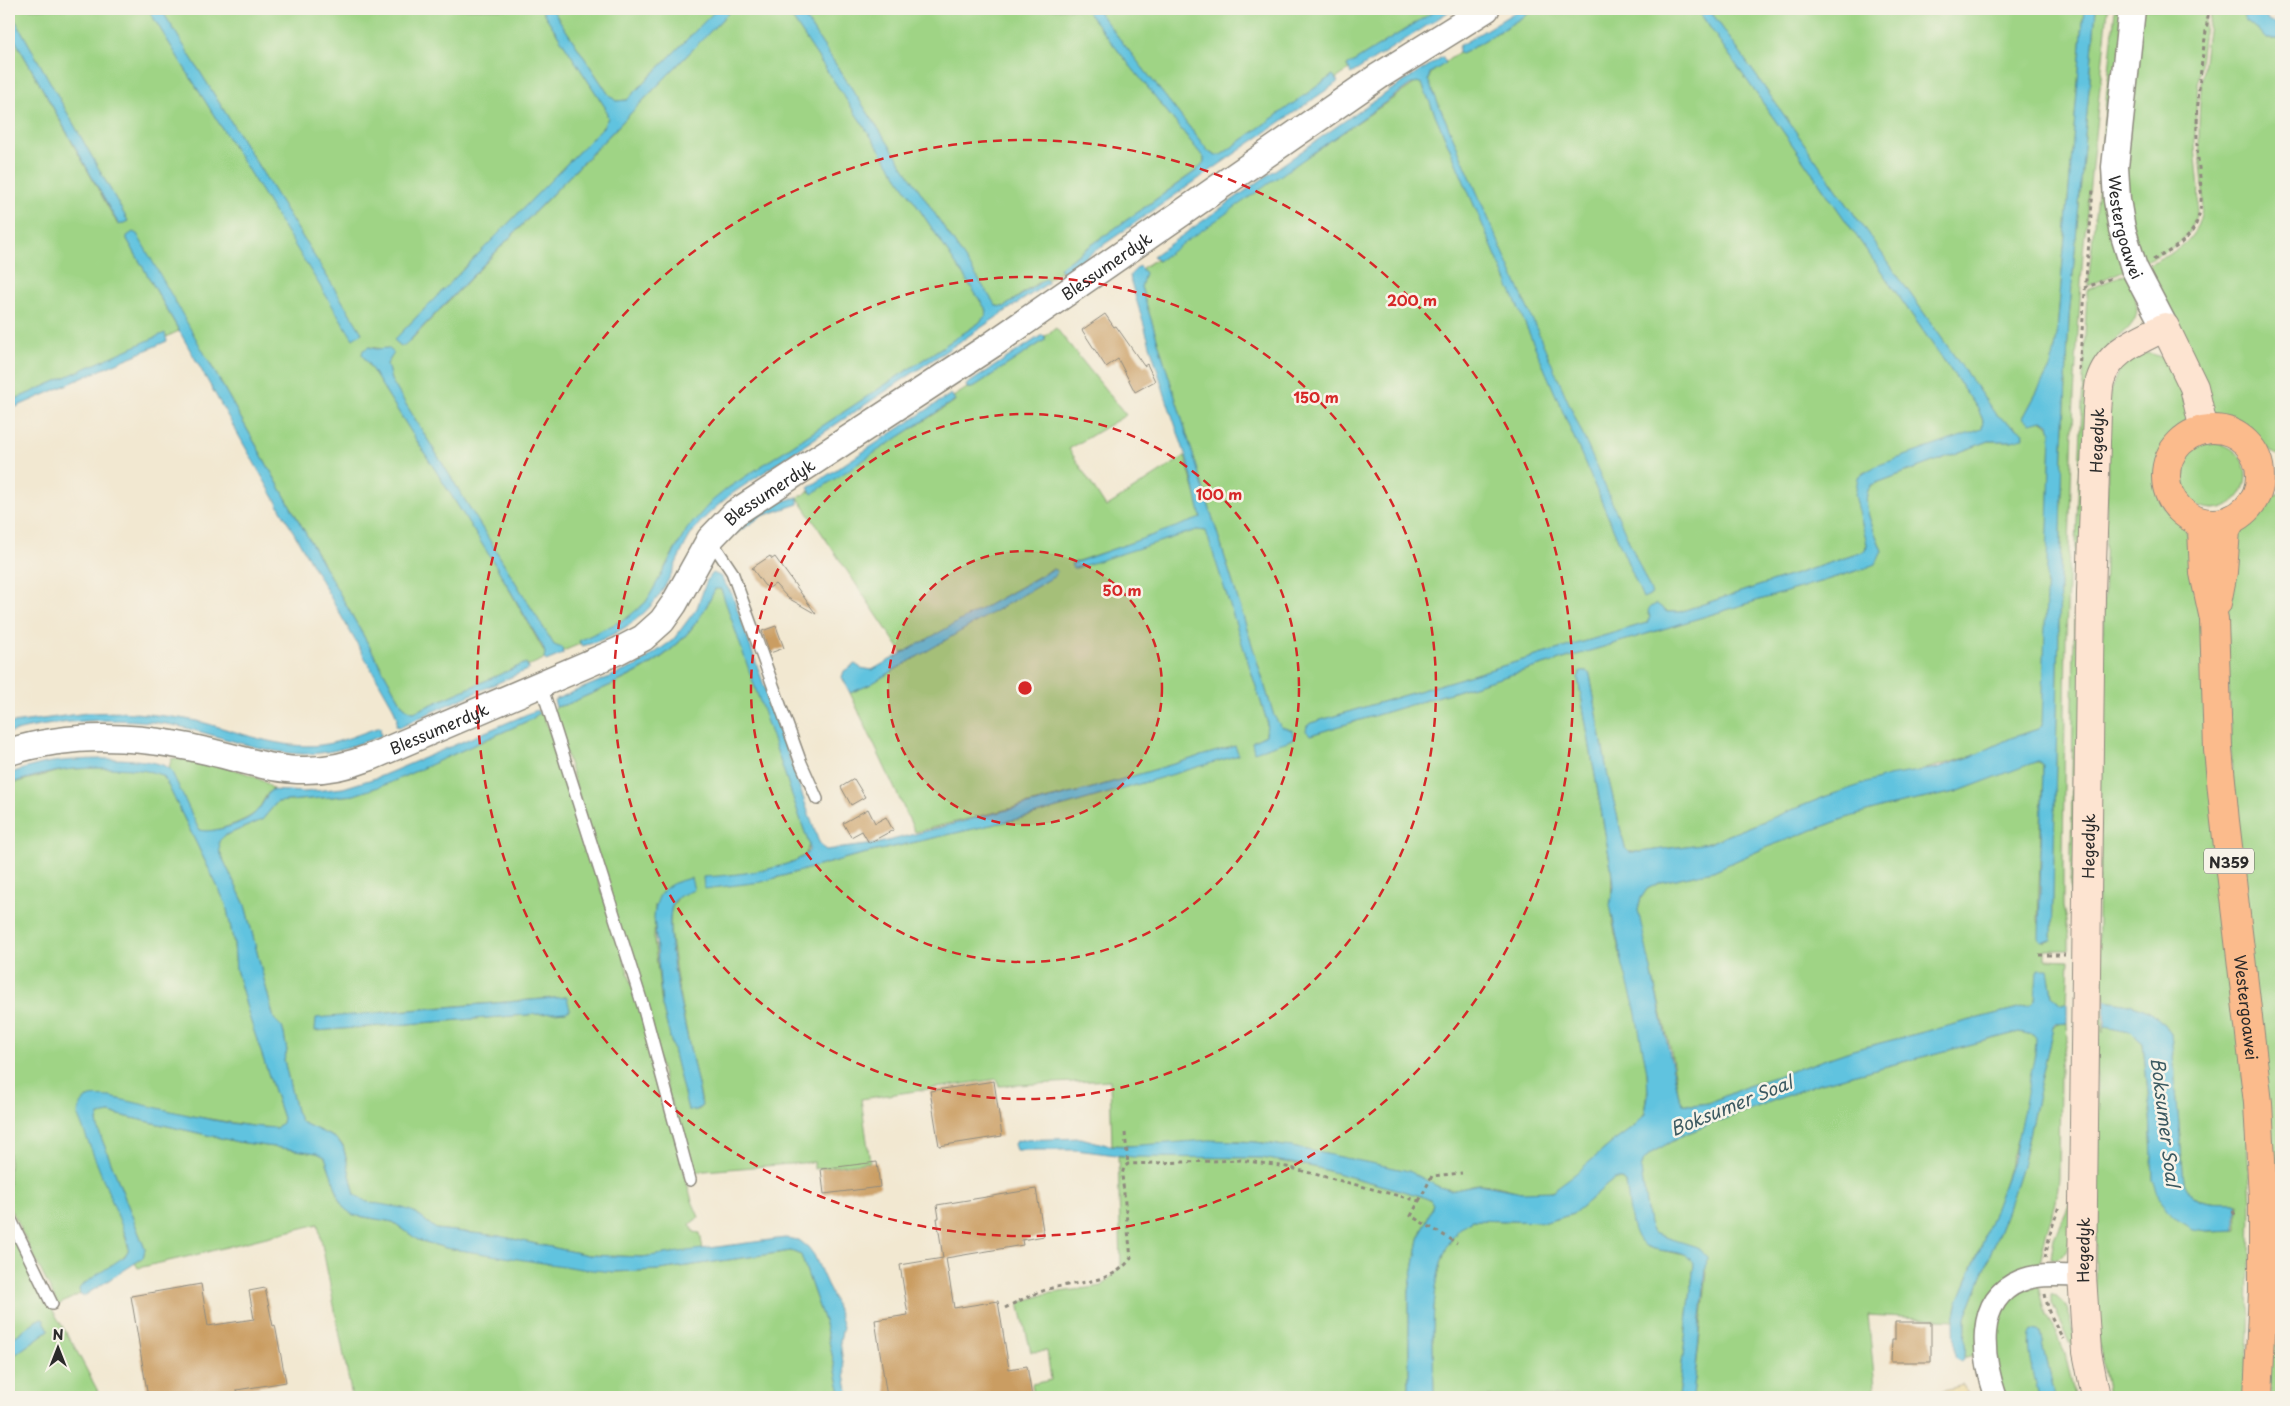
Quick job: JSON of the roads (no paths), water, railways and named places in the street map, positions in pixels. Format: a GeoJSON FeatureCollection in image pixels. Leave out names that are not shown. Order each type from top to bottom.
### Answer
{"type":"FeatureCollection","features":[{"type":"Feature","properties":{"kind":"highway"},"geometry":{"type":"LineString","coordinates":[[2256,456],[2260,474],[2269,490],[2232,519],[2208,523],[2196,520],[2185,515],[2170,496],[2166,472],[2171,455],[2182,440],[2192,433],[2204,430],[2229,432],[2240,437],[2256,456],[2265,463],[2281,464]]}},
{"type":"Feature","properties":{"kind":"highway","name":"Westergoawei"},"geometry":{"type":"LineString","coordinates":[[2214,619],[2223,572],[2226,530],[2232,519]]}},
{"type":"Feature","properties":{"kind":"highway","name":"Westergoawei"},"geometry":{"type":"LineString","coordinates":[[2196,520],[2202,529],[2204,573],[2214,619],[2218,750],[2241,948],[2261,1150],[2264,1198],[2263,1291],[2258,1397]]}},
{"type":"Feature","properties":{"kind":"main road","name":"Westergoawei"},"geometry":{"type":"LineString","coordinates":[[2165,327],[2194,387],[2204,430]]}},
{"type":"Feature","properties":{"kind":"main road","name":"Hegedyk"},"geometry":{"type":"LineString","coordinates":[[2096,1397],[2086,1352],[2082,1276],[2091,602],[2099,390],[2104,372],[2121,350],[2165,327]]}},
{"type":"Feature","properties":{"kind":"street","name":"Blessumerdyk"},"geometry":{"type":"LineString","coordinates":[[9,752],[39,744],[65,740],[119,738],[178,745],[274,768],[304,772],[322,771],[340,768],[371,757],[618,652],[652,630],[674,604],[710,538],[721,525],[750,502],[993,344],[1379,76],[1486,9]]}},
{"type":"Feature","properties":{"kind":"street","name":"Westergoawei"},"geometry":{"type":"LineString","coordinates":[[2132,9],[2115,167],[2117,200],[2122,229],[2134,268],[2165,327]]}},
{"type":"Feature","properties":{"kind":"street"},"geometry":{"type":"LineString","coordinates":[[1996,1397],[1987,1366],[1986,1350],[1986,1322],[1994,1302],[2001,1293],[2021,1280],[2044,1276],[2082,1276]]}},
{"type":"Feature","properties":{"kind":"lane"},"geometry":{"type":"LineString","coordinates":[[710,538],[732,572],[801,763],[817,798]]}},
{"type":"Feature","properties":{"kind":"lane"},"geometry":{"type":"LineString","coordinates":[[541,685],[643,1006],[690,1180]]}},
{"type":"Feature","properties":{"kind":"lane"},"geometry":{"type":"LineString","coordinates":[[9,1216],[52,1304]]}},
{"type":"Feature","properties":{"kind":"water"},"geometry":{"type":"Polygon","coordinates":[[[9,9],[128,221],[119,225],[9,29],[9,9]]]}},
{"type":"Feature","properties":{"kind":"water"},"geometry":{"type":"Polygon","coordinates":[[[148,9],[161,9],[362,333],[353,339],[148,9]]]}},
{"type":"Feature","properties":{"kind":"water"},"geometry":{"type":"Polygon","coordinates":[[[541,9],[552,9],[609,95],[616,101],[627,100],[717,9],[732,9],[405,345],[401,346],[394,340],[603,127],[608,118],[605,107],[541,9]]]}},
{"type":"Feature","properties":{"kind":"water"},"geometry":{"type":"Polygon","coordinates":[[[786,9],[799,9],[996,306],[1004,307],[1045,279],[1048,283],[730,495],[708,514],[694,530],[667,583],[643,614],[614,634],[582,646],[579,641],[627,618],[646,602],[687,529],[712,501],[728,488],[979,323],[986,315],[987,311],[786,9]]]}},
{"type":"Feature","properties":{"kind":"water"},"geometry":{"type":"Polygon","coordinates":[[[1085,9],[1096,9],[1209,152],[1216,156],[1221,155],[1333,75],[1338,82],[1063,273],[1059,268],[1196,171],[1204,162],[1204,158],[1085,9]]]}},
{"type":"Feature","properties":{"kind":"water"},"geometry":{"type":"Polygon","coordinates":[[[1438,9],[1453,9],[1351,74],[1347,66],[1438,9]]]}},
{"type":"Feature","properties":{"kind":"water"},"geometry":{"type":"Polygon","coordinates":[[[1520,9],[1536,9],[1467,51],[1461,54],[1459,52],[1459,46],[1520,9]]]}},
{"type":"Feature","properties":{"kind":"water"},"geometry":{"type":"Polygon","coordinates":[[[1697,9],[1709,9],[1996,415],[2024,433],[2023,438],[2012,441],[1989,441],[1871,485],[1867,492],[1867,509],[1882,551],[1876,564],[1310,735],[1306,731],[1307,726],[1311,723],[1647,623],[1650,617],[1648,611],[1650,607],[1657,604],[1667,612],[1679,612],[1860,553],[1866,550],[1867,544],[1855,495],[1858,477],[1876,466],[1982,429],[1983,420],[1978,409],[1697,9]]]}},
{"type":"Feature","properties":{"kind":"water","name":"Boksumer Soal"},"geometry":{"type":"Polygon","coordinates":[[[2084,9],[2096,9],[2069,319],[2063,445],[2052,940],[2041,941],[2039,937],[2043,765],[2038,761],[1956,792],[1887,806],[1843,819],[1767,847],[1713,871],[1661,882],[1647,889],[1641,898],[1638,910],[1679,1097],[1683,1104],[1709,1103],[1748,1086],[1853,1050],[2030,1005],[2035,1000],[2037,971],[2048,969],[2052,996],[2061,1004],[2067,1003],[2067,1023],[2055,1024],[2053,1027],[2023,1162],[2008,1209],[1966,1317],[1965,1356],[1962,1361],[1955,1357],[1954,1320],[1958,1301],[1980,1249],[2014,1156],[2035,1054],[2036,1039],[2033,1035],[2019,1032],[1817,1084],[1685,1134],[1651,1153],[1643,1162],[1641,1170],[1649,1224],[1653,1233],[1697,1247],[1707,1258],[1693,1397],[1678,1397],[1694,1264],[1682,1254],[1649,1247],[1642,1243],[1632,1225],[1626,1183],[1621,1179],[1614,1179],[1573,1214],[1546,1222],[1472,1220],[1456,1233],[1445,1251],[1438,1274],[1433,1327],[1434,1397],[1409,1397],[1409,1290],[1419,1239],[1433,1205],[1430,1200],[1314,1167],[1262,1158],[1133,1157],[1076,1150],[1016,1150],[1014,1144],[1016,1141],[1021,1140],[1081,1138],[1107,1145],[1128,1146],[1209,1140],[1255,1142],[1292,1147],[1409,1171],[1439,1187],[1450,1190],[1479,1184],[1522,1192],[1552,1191],[1635,1126],[1645,1113],[1648,1095],[1647,1072],[1635,1009],[1623,966],[1610,905],[1613,886],[1611,867],[1578,678],[1581,671],[1587,671],[1590,675],[1608,777],[1625,848],[1629,852],[1709,843],[1827,796],[1888,776],[1937,768],[1973,756],[2011,738],[2038,729],[2042,725],[2051,431],[2049,424],[2042,420],[2031,423],[2023,418],[2051,366],[2056,344],[2084,9]]]}},
{"type":"Feature","properties":{"kind":"water"},"geometry":{"type":"Polygon","coordinates":[[[2244,9],[2264,9],[2265,16],[2269,22],[2281,22],[2281,39],[2267,39],[2259,30],[2245,20],[2242,13],[2244,9]]]}},
{"type":"Feature","properties":{"kind":"water"},"geometry":{"type":"Polygon","coordinates":[[[1442,57],[1446,63],[1430,73],[1428,80],[1652,594],[1643,598],[1422,84],[1417,82],[1410,85],[1158,261],[1153,256],[1360,110],[1442,57]]]}},
{"type":"Feature","properties":{"kind":"water"},"geometry":{"type":"Polygon","coordinates":[[[133,232],[137,234],[403,706],[409,711],[414,712],[526,663],[529,669],[401,727],[396,726],[397,718],[393,707],[127,239],[127,236],[133,232]]]}},
{"type":"Feature","properties":{"kind":"water"},"geometry":{"type":"Polygon","coordinates":[[[1139,266],[1145,273],[1141,287],[1274,716],[1281,727],[1292,730],[1294,739],[1254,752],[1252,742],[1266,735],[1267,721],[1206,531],[1197,530],[1076,568],[1073,568],[1071,564],[1201,518],[1189,465],[1165,395],[1131,282],[1130,275],[1139,266]]]}},
{"type":"Feature","properties":{"kind":"water"},"geometry":{"type":"Polygon","coordinates":[[[165,333],[167,341],[9,410],[9,402],[165,333]]]}},
{"type":"Feature","properties":{"kind":"water"},"geometry":{"type":"Polygon","coordinates":[[[1042,335],[1045,336],[1045,340],[972,388],[967,388],[966,385],[1042,335]]]}},
{"type":"Feature","properties":{"kind":"water"},"geometry":{"type":"Polygon","coordinates":[[[369,347],[376,349],[388,348],[394,353],[387,364],[391,380],[554,645],[562,648],[563,654],[546,661],[544,659],[543,647],[496,566],[362,354],[363,350],[369,347]]]}},
{"type":"Feature","properties":{"kind":"water"},"geometry":{"type":"Polygon","coordinates":[[[951,394],[955,400],[812,494],[808,488],[951,394]]]}},
{"type":"Feature","properties":{"kind":"water"},"geometry":{"type":"Polygon","coordinates":[[[798,498],[798,504],[762,516],[725,541],[726,536],[766,507],[798,498]]]}},
{"type":"Feature","properties":{"kind":"water"},"geometry":{"type":"Polygon","coordinates":[[[1053,569],[1057,571],[1055,576],[869,685],[850,693],[842,677],[844,671],[855,664],[861,668],[872,670],[1053,569]]]}},
{"type":"Feature","properties":{"kind":"water"},"geometry":{"type":"Polygon","coordinates":[[[713,573],[720,576],[732,594],[818,840],[826,850],[876,844],[1089,789],[1235,746],[1239,755],[1026,817],[854,856],[761,882],[704,889],[703,877],[759,871],[790,863],[801,858],[809,851],[809,844],[721,589],[715,589],[688,633],[672,649],[654,662],[635,673],[568,704],[556,707],[554,700],[636,666],[673,640],[697,608],[707,580],[713,573]]]}},
{"type":"Feature","properties":{"kind":"water"},"geometry":{"type":"Polygon","coordinates":[[[537,710],[539,713],[532,719],[387,784],[354,795],[277,802],[262,820],[224,836],[219,841],[220,853],[245,905],[274,1019],[282,1027],[284,1034],[287,1051],[284,1060],[296,1111],[301,1122],[335,1138],[343,1146],[355,1195],[367,1202],[403,1208],[414,1212],[436,1229],[499,1236],[588,1255],[642,1257],[785,1238],[799,1240],[814,1255],[836,1305],[843,1327],[840,1340],[849,1397],[842,1397],[825,1324],[801,1255],[791,1251],[659,1270],[614,1272],[582,1269],[446,1248],[418,1240],[393,1222],[353,1215],[341,1203],[325,1157],[317,1153],[238,1142],[110,1113],[99,1115],[97,1121],[99,1132],[145,1249],[143,1258],[84,1296],[80,1294],[79,1289],[82,1285],[125,1256],[129,1249],[127,1239],[78,1116],[79,1109],[84,1100],[97,1096],[110,1097],[234,1124],[276,1128],[282,1123],[283,1118],[250,1019],[236,969],[234,944],[226,904],[164,777],[157,773],[132,769],[87,768],[65,770],[9,784],[9,774],[46,763],[73,760],[131,760],[163,765],[171,770],[199,830],[205,831],[228,827],[250,817],[260,808],[271,790],[304,792],[343,788],[379,777],[537,710]]]}},
{"type":"Feature","properties":{"kind":"water"},"geometry":{"type":"Polygon","coordinates":[[[121,712],[191,720],[276,743],[291,745],[329,744],[380,727],[381,736],[334,751],[304,754],[275,751],[182,727],[142,721],[72,722],[28,728],[9,733],[9,720],[12,723],[87,713],[121,712]]]}},
{"type":"Feature","properties":{"kind":"water"},"geometry":{"type":"Polygon","coordinates":[[[691,878],[694,890],[683,894],[674,902],[670,917],[670,940],[674,969],[702,1107],[694,1111],[688,1110],[662,1005],[654,917],[660,894],[669,886],[691,878]]]}},
{"type":"Feature","properties":{"kind":"water"},"geometry":{"type":"Polygon","coordinates":[[[567,997],[570,1010],[566,1012],[315,1031],[316,1018],[567,997]]]}},
{"type":"Feature","properties":{"kind":"water","name":"Boksumer Soal"},"geometry":{"type":"Polygon","coordinates":[[[2106,1000],[2143,1009],[2157,1018],[2171,1034],[2184,1182],[2188,1190],[2199,1199],[2212,1202],[2236,1203],[2236,1230],[2207,1231],[2193,1229],[2173,1217],[2159,1198],[2153,1180],[2150,1113],[2143,1043],[2130,1032],[2105,1027],[2106,1000]]]}},
{"type":"Feature","properties":{"kind":"water"},"geometry":{"type":"Polygon","coordinates":[[[43,1319],[49,1330],[9,1359],[9,1341],[37,1320],[43,1319]]]}},
{"type":"Feature","properties":{"kind":"water"},"geometry":{"type":"Polygon","coordinates":[[[2032,1330],[2038,1331],[2040,1334],[2054,1397],[2039,1397],[2029,1344],[2032,1330]]]}}]}
